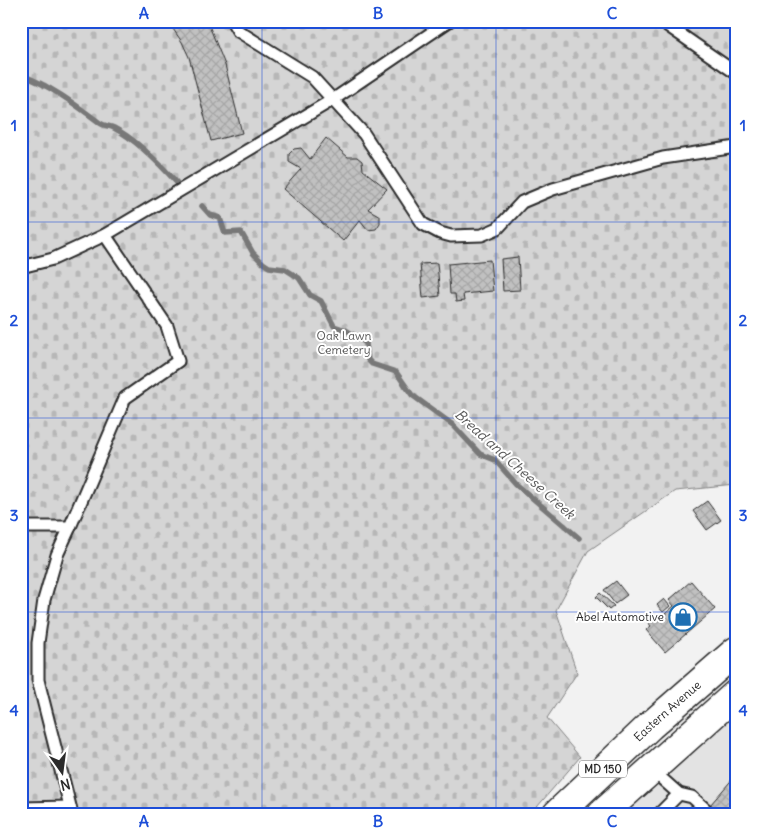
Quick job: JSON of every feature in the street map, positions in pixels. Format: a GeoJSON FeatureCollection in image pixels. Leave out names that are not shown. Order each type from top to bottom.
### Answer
{"type":"FeatureCollection","features":[{"type":"Feature","properties":{"kind":"main road","name":"Eastern Avenue"},"geometry":{"type":"LineString","coordinates":[[557,814],[650,726],[736,652]]}},
{"type":"Feature","properties":{"kind":"main road","name":"MD 150"},"geometry":{"type":"LineString","coordinates":[[602,814],[736,694]]}},
{"type":"Feature","properties":{"kind":"lane"},"geometry":{"type":"LineString","coordinates":[[232,21],[238,31],[312,77],[334,99],[364,134],[423,224],[440,233],[452,236],[482,235],[498,228],[522,202],[553,189],[663,158],[736,147]]}},
{"type":"Feature","properties":{"kind":"lane"},"geometry":{"type":"LineString","coordinates":[[21,267],[53,259],[105,235],[334,99],[449,21]]}},
{"type":"Feature","properties":{"kind":"lane"},"geometry":{"type":"LineString","coordinates":[[661,21],[736,73]]}},
{"type":"Feature","properties":{"kind":"lane"},"geometry":{"type":"LineString","coordinates":[[21,808],[71,811],[38,680],[38,643],[44,600],[58,556],[125,398],[178,361],[167,326],[105,235]]}},
{"type":"Feature","properties":{"kind":"lane"},"geometry":{"type":"LineString","coordinates":[[21,527],[70,527]]}},
{"type":"Feature","properties":{"kind":"lane"},"geometry":{"type":"LineString","coordinates":[[651,769],[678,794],[692,797],[711,814]]}},
{"type":"Feature","properties":{"kind":"lane"},"geometry":{"type":"LineString","coordinates":[[659,814],[678,794]]}},
{"type":"Feature","properties":{"kind":"shaded area"},"geometry":{"type":"Polygon","coordinates":[[[736,708],[736,814],[616,814],[736,708]]]}},
{"type":"Feature","properties":{"kind":"green space","name":"Oak Lawn Cemetery"},"geometry":{"type":"Polygon","coordinates":[[[21,21],[736,21],[736,485],[675,491],[588,551],[556,610],[577,673],[547,718],[580,757],[531,814],[21,814],[21,21]]]}},
{"type":"Feature","properties":{"kind":"building"},"geometry":{"type":"Polygon","coordinates":[[[177,21],[206,21],[208,23],[225,65],[242,133],[211,141],[189,57],[171,26],[177,21]]]}},
{"type":"Feature","properties":{"kind":"building"},"geometry":{"type":"Polygon","coordinates":[[[326,138],[348,157],[357,157],[362,161],[363,170],[387,189],[368,209],[380,216],[380,223],[376,229],[368,230],[360,220],[343,241],[283,189],[301,169],[289,162],[289,154],[294,149],[301,148],[310,159],[326,138]]]}},
{"type":"Feature","properties":{"kind":"building"},"geometry":{"type":"Polygon","coordinates":[[[518,257],[520,290],[503,291],[501,259],[518,257]]]}},
{"type":"Feature","properties":{"kind":"building"},"geometry":{"type":"Polygon","coordinates":[[[490,260],[493,291],[463,294],[464,301],[456,302],[455,294],[450,294],[448,264],[490,260]]]}},
{"type":"Feature","properties":{"kind":"building"},"geometry":{"type":"Polygon","coordinates":[[[437,263],[440,296],[423,298],[420,264],[437,263]]]}},
{"type":"Feature","properties":{"kind":"building"},"geometry":{"type":"Polygon","coordinates":[[[707,501],[721,520],[707,530],[693,511],[707,501]]]}},
{"type":"Feature","properties":{"kind":"building"},"geometry":{"type":"Polygon","coordinates":[[[616,581],[627,595],[615,604],[604,590],[616,581]]]}},
{"type":"Feature","properties":{"kind":"building","name":"Abel Automotive"},"geometry":{"type":"Polygon","coordinates":[[[691,581],[715,609],[665,652],[646,630],[651,626],[646,620],[653,614],[658,620],[674,606],[669,600],[691,581]]]}},
{"type":"Feature","properties":{"kind":"building"},"geometry":{"type":"Polygon","coordinates":[[[600,593],[614,606],[609,610],[596,597],[600,593]]]}},
{"type":"Feature","properties":{"kind":"building"},"geometry":{"type":"Polygon","coordinates":[[[664,599],[670,606],[663,612],[657,605],[664,599]]]}},
{"type":"Feature","properties":{"kind":"building"},"geometry":{"type":"Polygon","coordinates":[[[736,775],[736,814],[720,814],[710,805],[736,775]]]}},
{"type":"Feature","properties":{"kind":"waterway","name":"Bread and Cheese Creek"},"geometry":{"type":"LineString","coordinates":[[21,75],[52,90],[102,124],[123,133],[148,153],[178,184]]}},
{"type":"Feature","properties":{"kind":"waterway","name":"Bread and Cheese Creek"},"geometry":{"type":"LineString","coordinates":[[202,206],[210,215],[220,218],[225,233],[241,232],[253,253],[263,263],[269,267],[285,269],[299,278],[310,295],[321,301],[334,326],[346,330],[366,343],[368,360],[372,364],[396,372],[412,395],[453,425],[480,454],[495,460],[516,484],[579,538]]}},
{"type":"Feature","properties":{"kind":"place","name":"Abel Automotive"},"geometry":{"type":"Point","coordinates":[683,617]}}]}
